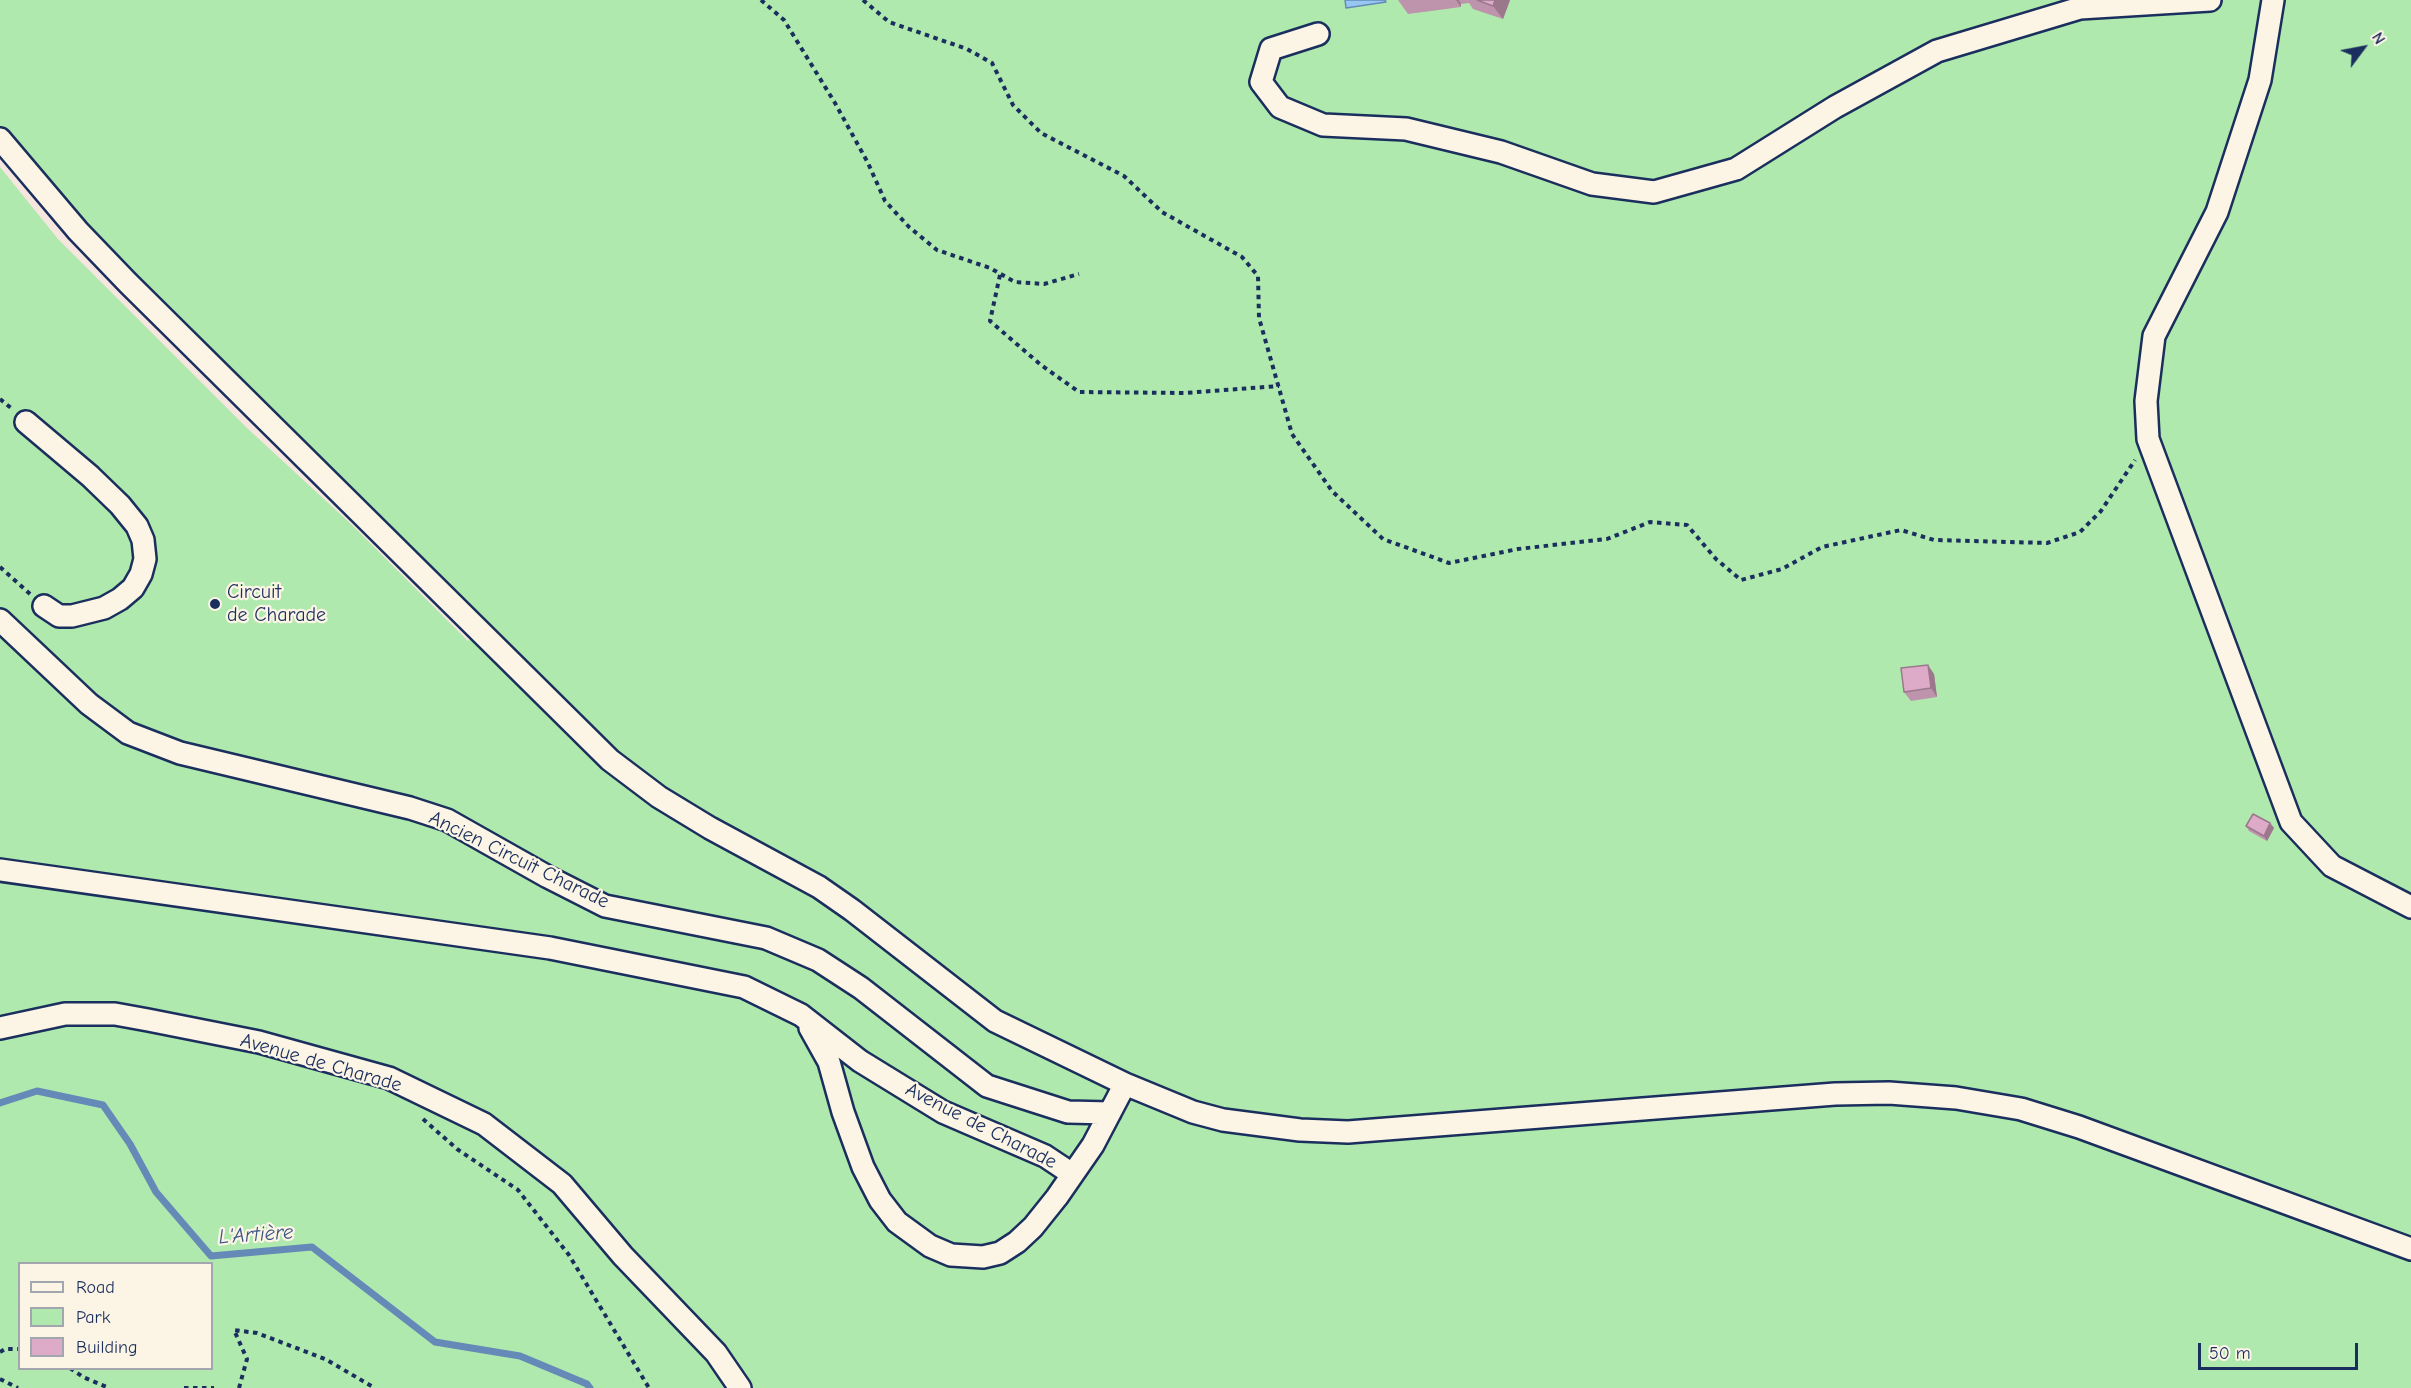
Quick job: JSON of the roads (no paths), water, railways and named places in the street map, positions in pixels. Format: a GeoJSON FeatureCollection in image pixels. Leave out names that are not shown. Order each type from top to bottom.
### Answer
{"type":"FeatureCollection","features":[{"type":"Feature","properties":{"kind":"street"},"geometry":{"type":"LineString","coordinates":[[1318,33],[1271,50],[1261,82],[1280,107],[1323,125],[1406,129],[1501,152],[1593,184],[1654,192],[1736,169],[1834,106],[1937,51],[2080,8],[2210,0]]}},
{"type":"Feature","properties":{"kind":"street"},"geometry":{"type":"LineString","coordinates":[[2272,0],[2260,80],[2217,212],[2154,336],[2146,400],[2148,439],[2291,822],[2332,867],[2411,906]]}},
{"type":"Feature","properties":{"kind":"street"},"geometry":{"type":"LineString","coordinates":[[0,139],[78,231],[128,284],[610,760],[659,797],[819,887],[995,1021],[1125,1084],[1193,1112],[1223,1120],[1300,1130],[1348,1132],[1835,1094],[1900,1093],[1956,1098],[2020,1109],[2079,1128],[2411,1249]]}},
{"type":"Feature","properties":{"kind":"street"},"geometry":{"type":"LineString","coordinates":[[26,422],[105,491],[136,526],[143,540],[145,559],[141,574],[133,588],[104,609],[72,616],[59,616],[44,606]]}},
{"type":"Feature","properties":{"kind":"street","name":"Ancien Circuit Charade"},"geometry":{"type":"LineString","coordinates":[[0,620],[89,704],[128,733],[180,753],[410,808],[447,820],[548,877],[606,906],[766,938],[818,960],[861,988],[987,1086],[1068,1112],[1110,1113]]}},
{"type":"Feature","properties":{"kind":"street","name":"Avenue de Charade"},"geometry":{"type":"LineString","coordinates":[[0,870],[550,948],[744,987],[801,1015],[860,1061],[943,1112],[1045,1156],[1072,1174]]}},
{"type":"Feature","properties":{"kind":"street","name":"Avenue de Charade"},"geometry":{"type":"LineString","coordinates":[[0,1028],[65,1014],[115,1014],[259,1042],[389,1078],[484,1124],[562,1184],[623,1256],[716,1353],[740,1388]]}},
{"type":"Feature","properties":{"kind":"street","name":"Avenue de Charade"},"geometry":{"type":"LineString","coordinates":[[801,1015],[829,1062],[843,1112],[863,1167],[880,1200],[897,1222],[930,1246],[951,1255],[983,1257],[1000,1253],[1017,1242],[1033,1227],[1093,1145],[1125,1084]]}},
{"type":"Feature","properties":{"kind":"water"},"geometry":{"type":"Polygon","coordinates":[[[1345,0],[1385,0],[1386,2],[1346,8],[1345,0]]]}},
{"type":"Feature","properties":{"kind":"waterway","name":"L'Artière"},"geometry":{"type":"LineString","coordinates":[[0,1103],[37,1091],[103,1105],[130,1144],[156,1192],[211,1256],[312,1247],[435,1342],[520,1356],[587,1384],[590,1388]]}},
{"type":"Feature","properties":{"kind":"place","name":"Circuit de Charade"},"geometry":{"type":"Point","coordinates":[215,604]}}]}
